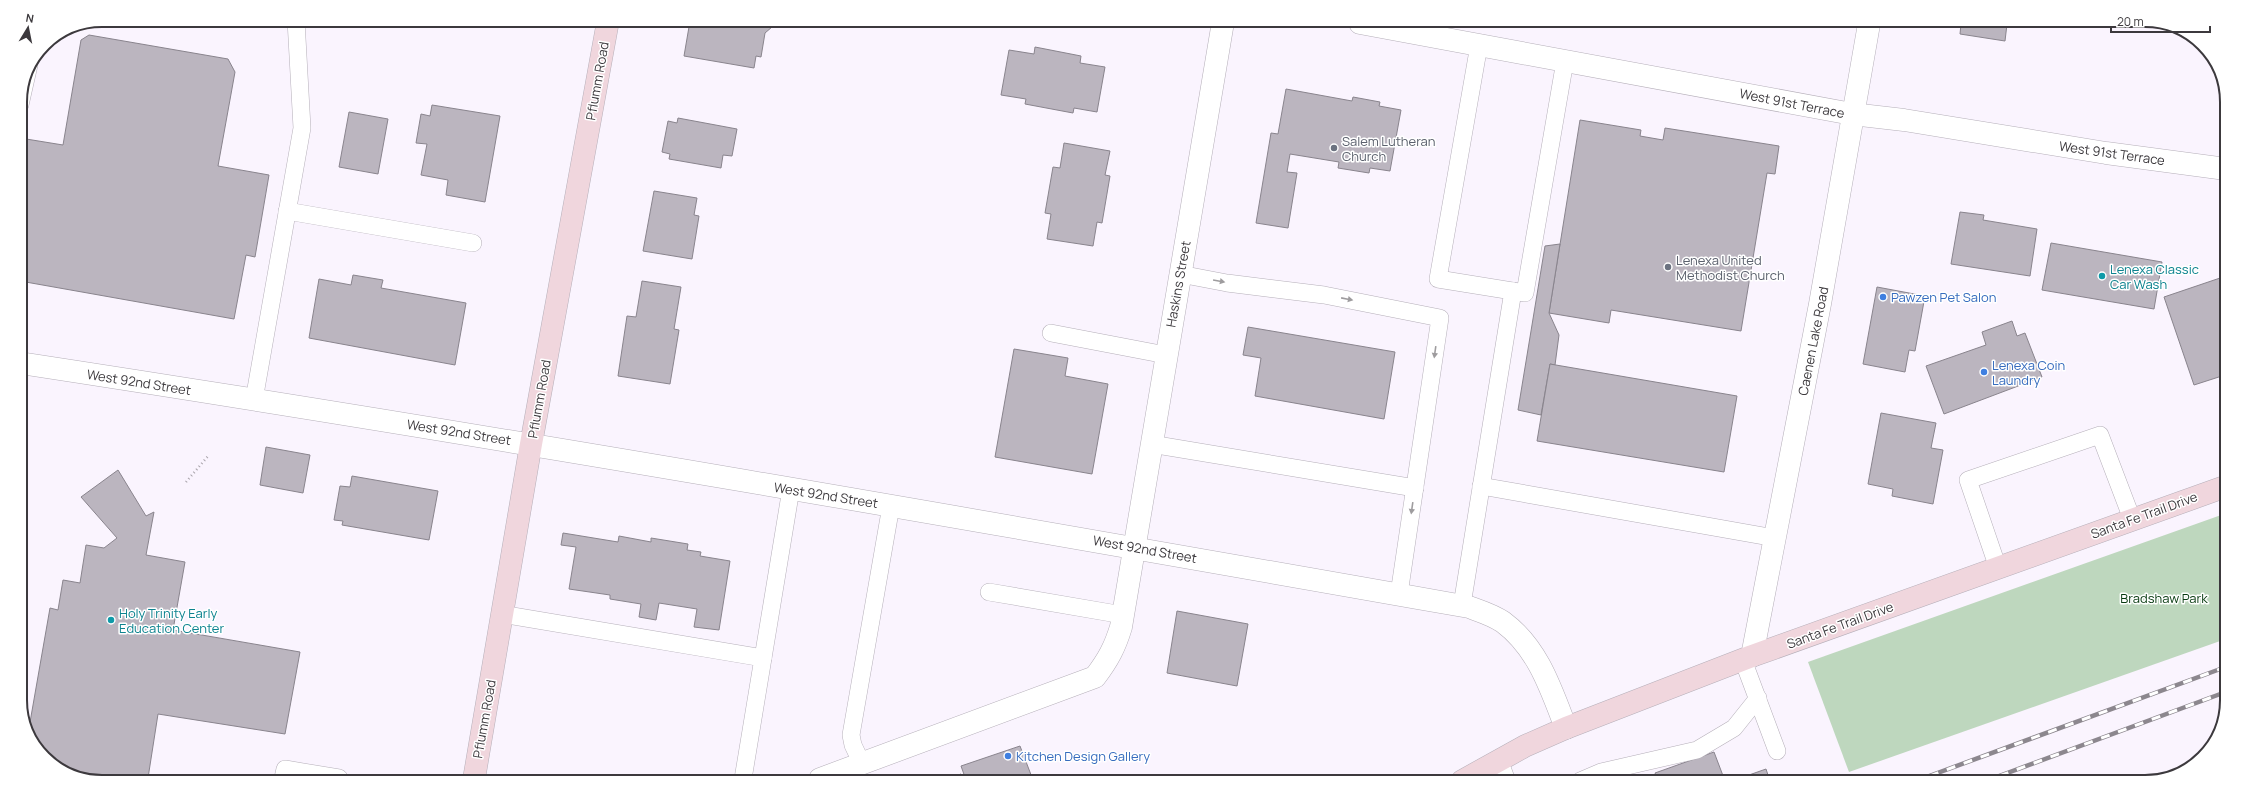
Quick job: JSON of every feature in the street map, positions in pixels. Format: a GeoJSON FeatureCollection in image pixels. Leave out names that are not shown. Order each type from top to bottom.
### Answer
{"type":"FeatureCollection","features":[{"type":"Feature","properties":{"kind":"main road","name":"Pflumm Road"},"geometry":{"type":"LineString","coordinates":[[475,775],[531,444],[607,27]]}},
{"type":"Feature","properties":{"kind":"main road","name":"Santa Fe Trail Drive"},"geometry":{"type":"LineString","coordinates":[[1473,775],[1499,760],[1566,728],[1748,658],[2220,488]]}},
{"type":"Feature","properties":{"kind":"street","name":"Haskins Street"},"geometry":{"type":"LineString","coordinates":[[831,775],[1095,677],[1109,659],[1115,647],[1123,615],[1133,546],[1222,27]]}},
{"type":"Feature","properties":{"kind":"street","name":"West 91st Terrace"},"geometry":{"type":"LineString","coordinates":[[1382,27],[1852,114],[1904,120],[2106,153],[2220,168]]}},
{"type":"Feature","properties":{"kind":"street","name":"Caenen Lake Road"},"geometry":{"type":"LineString","coordinates":[[1748,658],[1775,538],[1820,304],[1852,114],[1868,27]]}},
{"type":"Feature","properties":{"kind":"street","name":"West 92nd Street"},"geometry":{"type":"LineString","coordinates":[[27,364],[531,444],[1133,546],[1462,605],[1502,621],[1525,642],[1543,670],[1566,728]]}},
{"type":"Feature","properties":{"kind":"lane"},"geometry":{"type":"LineString","coordinates":[[254,400],[302,128],[296,27]]}},
{"type":"Feature","properties":{"kind":"lane"},"geometry":{"type":"LineString","coordinates":[[1479,45],[1438,279],[1525,293],[1565,60]]}},
{"type":"Feature","properties":{"kind":"lane"},"geometry":{"type":"LineString","coordinates":[[288,211],[472,243]]}},
{"type":"Feature","properties":{"kind":"lane"},"geometry":{"type":"LineString","coordinates":[[1180,274],[1227,283],[1324,295],[1440,318],[1399,594]]}},
{"type":"Feature","properties":{"kind":"lane"},"geometry":{"type":"LineString","coordinates":[[1462,605],[1513,291]]}},
{"type":"Feature","properties":{"kind":"lane"},"geometry":{"type":"LineString","coordinates":[[1051,333],[1166,355]]}},
{"type":"Feature","properties":{"kind":"lane"},"geometry":{"type":"LineString","coordinates":[[1998,568],[1968,480],[2100,435],[2132,519]]}},
{"type":"Feature","properties":{"kind":"lane"},"geometry":{"type":"LineString","coordinates":[[1151,444],[1415,488]]}},
{"type":"Feature","properties":{"kind":"lane"},"geometry":{"type":"LineString","coordinates":[[1481,486],[1775,538]]}},
{"type":"Feature","properties":{"kind":"lane"},"geometry":{"type":"LineString","coordinates":[[744,775],[791,489]]}},
{"type":"Feature","properties":{"kind":"lane"},"geometry":{"type":"LineString","coordinates":[[862,764],[853,744],[851,735],[891,506]]}},
{"type":"Feature","properties":{"kind":"lane"},"geometry":{"type":"LineString","coordinates":[[989,592],[1123,615]]}},
{"type":"Feature","properties":{"kind":"lane"},"geometry":{"type":"LineString","coordinates":[[502,614],[763,658]]}},
{"type":"Feature","properties":{"kind":"lane"},"geometry":{"type":"LineString","coordinates":[[1748,658],[1758,698],[1777,751]]}},
{"type":"Feature","properties":{"kind":"lane"},"geometry":{"type":"LineString","coordinates":[[1594,775],[1601,772],[1698,750],[1734,728],[1758,698]]}},
{"type":"Feature","properties":{"kind":"lane"},"geometry":{"type":"LineString","coordinates":[[1499,760],[1505,775]]}},
{"type":"Feature","properties":{"kind":"lane"},"geometry":{"type":"LineString","coordinates":[[284,775],[285,769],[321,775]]}},
{"type":"Feature","properties":{"kind":"path"},"geometry":{"type":"LineString","coordinates":[[186,482],[209,455]]}},
{"type":"Feature","properties":{"kind":"green space","name":"Bradshaw Park"},"geometry":{"type":"Polygon","coordinates":[[[2220,515],[2220,641],[1849,772],[1808,662],[2220,515]]]}},
{"type":"Feature","properties":{"kind":"building"},"geometry":{"type":"Polygon","coordinates":[[[689,27],[772,27],[765,33],[761,57],[756,56],[754,68],[684,56],[689,27]]]}},
{"type":"Feature","properties":{"kind":"building"},"geometry":{"type":"Polygon","coordinates":[[[1961,27],[2007,27],[2005,41],[1960,34],[1961,27]]]}},
{"type":"Feature","properties":{"kind":"building"},"geometry":{"type":"Polygon","coordinates":[[[89,35],[228,59],[235,72],[218,166],[269,175],[255,257],[246,255],[234,319],[27,282],[27,139],[63,145],[81,40],[89,35]]]}},
{"type":"Feature","properties":{"kind":"building"},"geometry":{"type":"Polygon","coordinates":[[[1035,47],[1081,56],[1080,63],[1105,67],[1097,112],[1074,108],[1073,113],[1025,104],[1026,99],[1001,95],[1009,50],[1034,54],[1035,47]]]}},
{"type":"Feature","properties":{"kind":"building"},"geometry":{"type":"Polygon","coordinates":[[[1286,89],[1352,101],[1353,97],[1380,102],[1379,106],[1401,110],[1390,171],[1370,168],[1369,173],[1338,168],[1339,162],[1290,154],[1287,172],[1297,173],[1288,228],[1256,223],[1271,133],[1278,134],[1286,89]]]}},
{"type":"Feature","properties":{"kind":"building"},"geometry":{"type":"Polygon","coordinates":[[[432,105],[500,116],[485,202],[446,195],[448,180],[421,175],[427,144],[416,143],[421,114],[430,116],[432,105]]]}},
{"type":"Feature","properties":{"kind":"building"},"geometry":{"type":"Polygon","coordinates":[[[349,112],[388,119],[378,174],[339,167],[349,112]]]}},
{"type":"Feature","properties":{"kind":"building"},"geometry":{"type":"Polygon","coordinates":[[[678,118],[737,129],[732,156],[723,155],[721,168],[669,159],[670,154],[662,152],[668,121],[677,123],[678,118]]]}},
{"type":"Feature","properties":{"kind":"building"},"geometry":{"type":"Polygon","coordinates":[[[1580,120],[1641,130],[1640,136],[1663,140],[1665,128],[1779,146],[1775,174],[1767,173],[1741,331],[1611,310],[1609,323],[1549,313],[1580,120]]]}},
{"type":"Feature","properties":{"kind":"building"},"geometry":{"type":"Polygon","coordinates":[[[1064,143],[1110,151],[1105,175],[1110,176],[1102,223],[1097,222],[1093,246],[1047,239],[1051,214],[1045,213],[1053,167],[1060,168],[1064,143]]]}},
{"type":"Feature","properties":{"kind":"building"},"geometry":{"type":"Polygon","coordinates":[[[654,191],[697,198],[694,215],[699,216],[692,259],[643,251],[654,191]]]}},
{"type":"Feature","properties":{"kind":"building"},"geometry":{"type":"Polygon","coordinates":[[[1960,212],[1984,215],[1983,220],[2037,229],[2030,276],[1951,264],[1960,212]]]}},
{"type":"Feature","properties":{"kind":"building","name":"Lenexa Classic Car Wash"},"geometry":{"type":"Polygon","coordinates":[[[2051,243],[2162,262],[2154,309],[2042,290],[2051,243]]]}},
{"type":"Feature","properties":{"kind":"building"},"geometry":{"type":"Polygon","coordinates":[[[1560,244],[1549,313],[1559,335],[1555,365],[1550,364],[1541,415],[1518,410],[1545,246],[1560,244]]]}},
{"type":"Feature","properties":{"kind":"building"},"geometry":{"type":"Polygon","coordinates":[[[353,275],[383,280],[381,288],[466,303],[455,365],[309,338],[319,279],[351,285],[353,275]]]}},
{"type":"Feature","properties":{"kind":"building"},"geometry":{"type":"Polygon","coordinates":[[[2220,278],[2220,377],[2194,385],[2164,297],[2220,278]]]}},
{"type":"Feature","properties":{"kind":"building"},"geometry":{"type":"Polygon","coordinates":[[[642,281],[681,287],[674,329],[679,330],[670,384],[618,376],[627,316],[636,317],[642,281]]]}},
{"type":"Feature","properties":{"kind":"building"},"geometry":{"type":"Polygon","coordinates":[[[1877,287],[1925,296],[1915,351],[1909,350],[1905,372],[1863,364],[1877,287]]]}},
{"type":"Feature","properties":{"kind":"building","name":"Lenexa Coin Laundry"},"geometry":{"type":"Polygon","coordinates":[[[2012,321],[2017,336],[2025,333],[2042,377],[1944,414],[1926,366],[1986,345],[1982,332],[2012,321]]]}},
{"type":"Feature","properties":{"kind":"building"},"geometry":{"type":"Polygon","coordinates":[[[1248,327],[1395,352],[1384,419],[1255,396],[1261,358],[1243,355],[1248,327]]]}},
{"type":"Feature","properties":{"kind":"building"},"geometry":{"type":"Polygon","coordinates":[[[1014,349],[1068,358],[1065,376],[1108,384],[1092,474],[995,457],[1014,349]]]}},
{"type":"Feature","properties":{"kind":"building"},"geometry":{"type":"Polygon","coordinates":[[[1550,364],[1737,396],[1724,472],[1537,441],[1550,364]]]}},
{"type":"Feature","properties":{"kind":"building"},"geometry":{"type":"Polygon","coordinates":[[[1881,413],[1936,423],[1931,448],[1943,450],[1933,504],[1892,496],[1893,489],[1868,484],[1881,413]]]}},
{"type":"Feature","properties":{"kind":"building"},"geometry":{"type":"Polygon","coordinates":[[[266,447],[310,455],[303,493],[260,485],[266,447]]]}},
{"type":"Feature","properties":{"kind":"building","name":"Holy Trinity Early Education Center"},"geometry":{"type":"Polygon","coordinates":[[[118,470],[146,516],[154,512],[146,555],[185,562],[173,630],[300,652],[285,734],[158,714],[148,775],[87,774],[60,762],[42,746],[30,721],[50,608],[58,610],[63,580],[80,583],[86,545],[104,548],[117,538],[81,497],[118,470]]]}},
{"type":"Feature","properties":{"kind":"building"},"geometry":{"type":"Polygon","coordinates":[[[352,476],[438,491],[429,540],[342,525],[343,521],[334,520],[340,486],[350,487],[352,476]]]}},
{"type":"Feature","properties":{"kind":"building"},"geometry":{"type":"Polygon","coordinates":[[[563,533],[618,542],[619,536],[651,542],[651,538],[688,544],[687,550],[701,552],[700,556],[730,561],[719,630],[694,627],[697,609],[659,603],[656,620],[639,617],[641,604],[610,599],[610,595],[569,589],[576,547],[561,545],[563,533]]]}},
{"type":"Feature","properties":{"kind":"building"},"geometry":{"type":"Polygon","coordinates":[[[1177,611],[1248,624],[1237,686],[1167,673],[1177,611]]]}},
{"type":"Feature","properties":{"kind":"building","name":"Kitchen Design Gallery"},"geometry":{"type":"Polygon","coordinates":[[[1020,746],[1031,775],[964,775],[961,766],[1020,746]]]}},
{"type":"Feature","properties":{"kind":"building"},"geometry":{"type":"Polygon","coordinates":[[[1714,752],[1723,775],[1656,775],[1655,773],[1714,752]]]}},
{"type":"Feature","properties":{"kind":"building"},"geometry":{"type":"Polygon","coordinates":[[[1766,769],[1768,775],[1749,775],[1766,769]]]}},
{"type":"Feature","properties":{"kind":"railway"},"geometry":{"type":"LineString","coordinates":[[1932,775],[2220,669]]}},
{"type":"Feature","properties":{"kind":"railway"},"geometry":{"type":"LineString","coordinates":[[2002,775],[2220,694]]}},
{"type":"Feature","properties":{"kind":"place","name":"Salem Lutheran Church"},"geometry":{"type":"Point","coordinates":[1334,148]}},
{"type":"Feature","properties":{"kind":"place","name":"Lenexa United Methodist Church"},"geometry":{"type":"Point","coordinates":[1668,267]}},
{"type":"Feature","properties":{"kind":"place","name":"Lenexa Classic Car Wash"},"geometry":{"type":"Point","coordinates":[2102,276]}},
{"type":"Feature","properties":{"kind":"place","name":"Pawzen Pet Salon"},"geometry":{"type":"Point","coordinates":[1883,297]}},
{"type":"Feature","properties":{"kind":"place","name":"Lenexa Coin Laundry"},"geometry":{"type":"Point","coordinates":[1984,372]}},
{"type":"Feature","properties":{"kind":"place","name":"Holy Trinity Early Education Center"},"geometry":{"type":"Point","coordinates":[111,620]}},
{"type":"Feature","properties":{"kind":"place","name":"Kitchen Design Gallery"},"geometry":{"type":"Point","coordinates":[1008,756]}}]}
